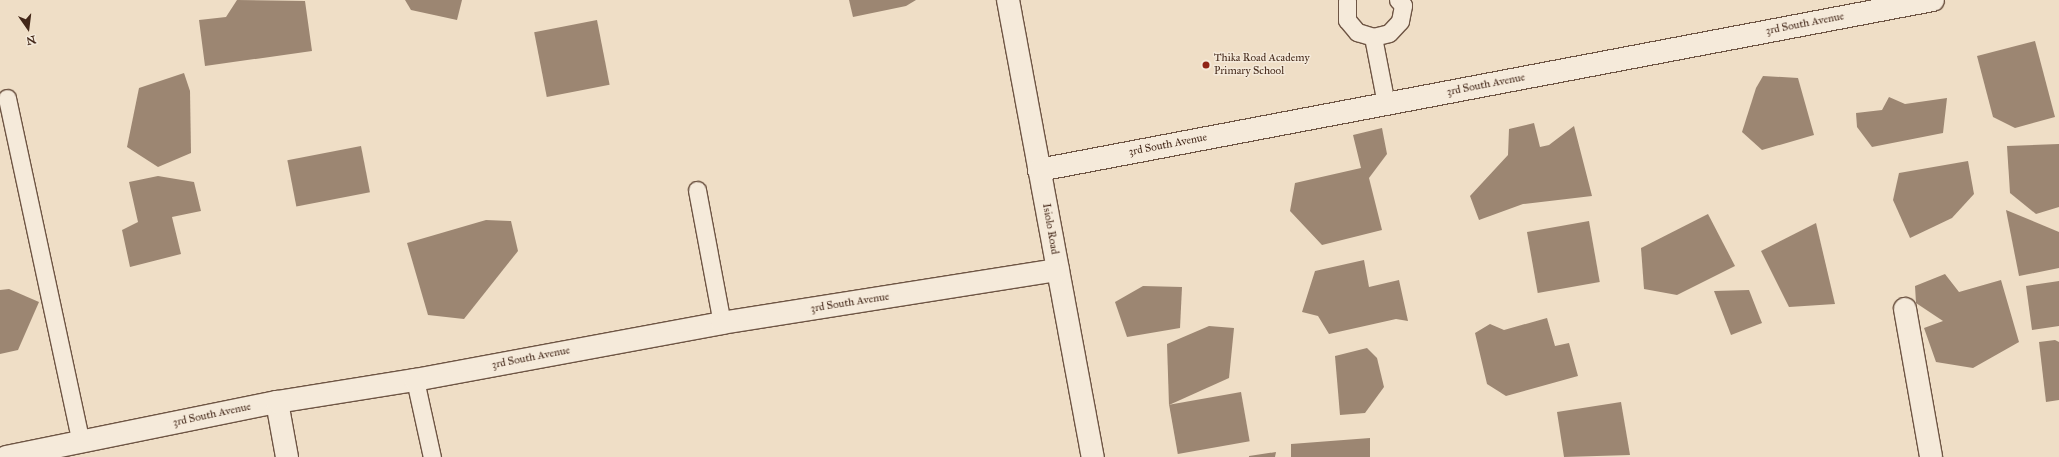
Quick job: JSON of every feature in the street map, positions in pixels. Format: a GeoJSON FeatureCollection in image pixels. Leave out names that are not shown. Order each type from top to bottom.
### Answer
{"type":"FeatureCollection","features":[{"type":"Feature","properties":{"kind":"street","name":"Isiolo Road"},"geometry":{"type":"LineString","coordinates":[[1008,0],[1093,457]]}},
{"type":"Feature","properties":{"kind":"street","name":"3rd South Avenue"},"geometry":{"type":"LineString","coordinates":[[1039,170],[1933,0]]}},
{"type":"Feature","properties":{"kind":"street","name":"3rd South Avenue"},"geometry":{"type":"LineString","coordinates":[[6,457],[277,402],[415,380],[722,323],[1058,270]]}},
{"type":"Feature","properties":{"kind":"street"},"geometry":{"type":"LineString","coordinates":[[1905,309],[1931,457]]}},
{"type":"Feature","properties":{"kind":"street"},"geometry":{"type":"LineString","coordinates":[[277,402],[287,457]]}},
{"type":"Feature","properties":{"kind":"lane"},"geometry":{"type":"LineString","coordinates":[[1347,0],[1347,20],[1357,32],[1373,37],[1389,33],[1400,21],[1403,5],[1398,0]]}},
{"type":"Feature","properties":{"kind":"lane"},"geometry":{"type":"LineString","coordinates":[[1373,37],[1386,104]]}},
{"type":"Feature","properties":{"kind":"lane"},"geometry":{"type":"LineString","coordinates":[[6,98],[81,443]]}},
{"type":"Feature","properties":{"kind":"lane"},"geometry":{"type":"LineString","coordinates":[[697,190],[722,323]]}},
{"type":"Feature","properties":{"kind":"lane"},"geometry":{"type":"LineString","coordinates":[[415,380],[432,457]]}},
{"type":"Feature","properties":{"kind":"building"},"geometry":{"type":"Polygon","coordinates":[[[237,0],[305,1],[312,51],[205,66],[199,20],[226,17],[237,0]]]}},
{"type":"Feature","properties":{"kind":"building"},"geometry":{"type":"Polygon","coordinates":[[[405,0],[462,0],[457,20],[411,10],[405,0]]]}},
{"type":"Feature","properties":{"kind":"building"},"geometry":{"type":"Polygon","coordinates":[[[849,0],[916,0],[906,6],[853,17],[849,0]]]}},
{"type":"Feature","properties":{"kind":"building"},"geometry":{"type":"Polygon","coordinates":[[[597,20],[610,85],[547,97],[534,32],[597,20]]]}},
{"type":"Feature","properties":{"kind":"building"},"geometry":{"type":"Polygon","coordinates":[[[2035,41],[2055,117],[2015,128],[1993,117],[1977,56],[2035,41]]]}},
{"type":"Feature","properties":{"kind":"building"},"geometry":{"type":"Polygon","coordinates":[[[184,73],[190,91],[191,153],[158,167],[127,147],[139,88],[184,73]]]}},
{"type":"Feature","properties":{"kind":"building"},"geometry":{"type":"Polygon","coordinates":[[[1763,76],[1798,78],[1814,135],[1762,150],[1742,132],[1756,88],[1763,76]]]}},
{"type":"Feature","properties":{"kind":"building"},"geometry":{"type":"Polygon","coordinates":[[[1889,97],[1905,104],[1947,98],[1943,133],[1872,147],[1857,127],[1856,113],[1882,110],[1889,97]]]}},
{"type":"Feature","properties":{"kind":"building"},"geometry":{"type":"Polygon","coordinates":[[[1534,123],[1540,147],[1549,145],[1574,126],[1592,196],[1523,204],[1479,220],[1470,196],[1508,155],[1509,129],[1534,123]]]}},
{"type":"Feature","properties":{"kind":"building"},"geometry":{"type":"Polygon","coordinates":[[[1382,128],[1387,154],[1369,178],[1382,230],[1322,245],[1290,211],[1295,183],[1361,168],[1353,135],[1382,128]]]}},
{"type":"Feature","properties":{"kind":"building"},"geometry":{"type":"Polygon","coordinates":[[[2059,144],[2059,207],[2036,214],[2010,193],[2007,146],[2059,144]]]}},
{"type":"Feature","properties":{"kind":"building"},"geometry":{"type":"Polygon","coordinates":[[[361,146],[370,192],[296,206],[287,160],[361,146]]]}},
{"type":"Feature","properties":{"kind":"building"},"geometry":{"type":"Polygon","coordinates":[[[1968,161],[1974,194],[1952,218],[1910,238],[1893,200],[1899,173],[1968,161]]]}},
{"type":"Feature","properties":{"kind":"building"},"geometry":{"type":"Polygon","coordinates":[[[158,176],[194,182],[201,211],[172,217],[181,254],[130,267],[122,230],[138,222],[129,182],[158,176]]]}},
{"type":"Feature","properties":{"kind":"building"},"geometry":{"type":"Polygon","coordinates":[[[2006,210],[2059,232],[2059,268],[2019,276],[2006,210]]]}},
{"type":"Feature","properties":{"kind":"building"},"geometry":{"type":"Polygon","coordinates":[[[1708,214],[1735,266],[1677,295],[1644,289],[1641,248],[1708,214]]]}},
{"type":"Feature","properties":{"kind":"building"},"geometry":{"type":"Polygon","coordinates":[[[486,220],[511,221],[518,251],[464,319],[428,315],[407,243],[486,220]]]}},
{"type":"Feature","properties":{"kind":"building"},"geometry":{"type":"Polygon","coordinates":[[[1589,221],[1600,282],[1538,293],[1527,232],[1589,221]]]}},
{"type":"Feature","properties":{"kind":"building"},"geometry":{"type":"Polygon","coordinates":[[[1816,223],[1835,304],[1789,307],[1761,251],[1816,223]]]}},
{"type":"Feature","properties":{"kind":"building"},"geometry":{"type":"Polygon","coordinates":[[[1364,260],[1369,287],[1399,280],[1408,321],[1396,319],[1329,334],[1318,316],[1302,312],[1315,271],[1364,260]]]}},
{"type":"Feature","properties":{"kind":"building"},"geometry":{"type":"Polygon","coordinates":[[[1945,274],[1959,292],[2001,280],[2019,342],[1973,368],[1936,362],[1924,328],[1943,321],[1916,303],[1915,286],[1945,274]]]}},
{"type":"Feature","properties":{"kind":"building"},"geometry":{"type":"Polygon","coordinates":[[[2059,281],[2059,326],[2032,330],[2026,286],[2059,281]]]}},
{"type":"Feature","properties":{"kind":"building"},"geometry":{"type":"Polygon","coordinates":[[[1143,286],[1182,287],[1180,328],[1127,337],[1115,302],[1143,286]]]}},
{"type":"Feature","properties":{"kind":"building"},"geometry":{"type":"Polygon","coordinates":[[[9,289],[39,302],[18,350],[0,354],[0,290],[9,289]]]}},
{"type":"Feature","properties":{"kind":"building"},"geometry":{"type":"Polygon","coordinates":[[[1749,290],[1762,323],[1731,335],[1714,291],[1749,290]]]}},
{"type":"Feature","properties":{"kind":"building"},"geometry":{"type":"Polygon","coordinates":[[[1547,318],[1555,346],[1569,343],[1578,376],[1506,396],[1487,384],[1475,333],[1490,324],[1504,330],[1547,318]]]}},
{"type":"Feature","properties":{"kind":"building"},"geometry":{"type":"Polygon","coordinates":[[[1209,326],[1234,328],[1229,378],[1169,405],[1167,344],[1209,326]]]}},
{"type":"Feature","properties":{"kind":"building"},"geometry":{"type":"Polygon","coordinates":[[[2055,340],[2059,342],[2059,400],[2046,402],[2039,342],[2055,340]]]}},
{"type":"Feature","properties":{"kind":"building"},"geometry":{"type":"Polygon","coordinates":[[[1367,348],[1377,358],[1384,387],[1365,413],[1340,415],[1335,356],[1367,348]]]}},
{"type":"Feature","properties":{"kind":"building"},"geometry":{"type":"Polygon","coordinates":[[[1241,392],[1250,441],[1178,454],[1169,405],[1241,392]]]}},
{"type":"Feature","properties":{"kind":"building"},"geometry":{"type":"Polygon","coordinates":[[[1621,402],[1630,455],[1564,457],[1557,412],[1621,402]]]}},
{"type":"Feature","properties":{"kind":"building"},"geometry":{"type":"Polygon","coordinates":[[[1370,438],[1370,457],[1291,457],[1291,444],[1370,438]]]}},
{"type":"Feature","properties":{"kind":"building"},"geometry":{"type":"Polygon","coordinates":[[[1276,452],[1275,457],[1249,457],[1249,456],[1276,452]]]}},
{"type":"Feature","properties":{"kind":"place","name":"Thika Road Academy Primary School"},"geometry":{"type":"Point","coordinates":[1206,65]}}]}
